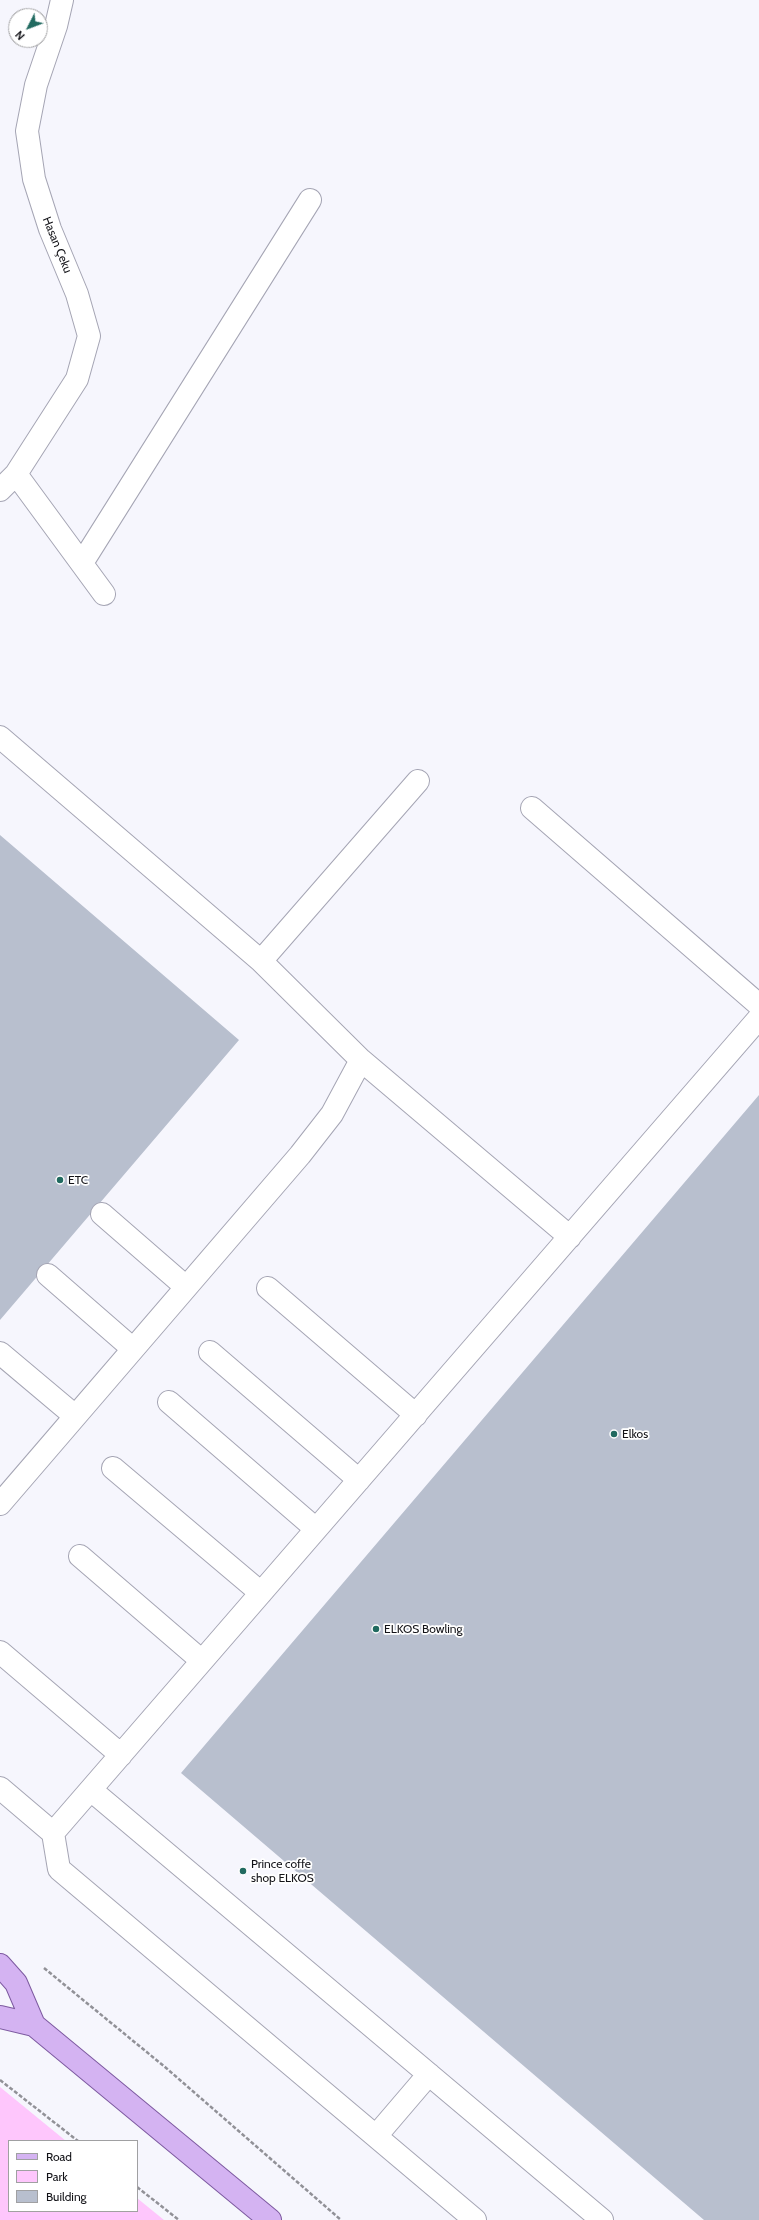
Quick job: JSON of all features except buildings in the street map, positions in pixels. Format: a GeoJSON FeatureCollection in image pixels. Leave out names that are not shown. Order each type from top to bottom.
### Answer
{"type":"FeatureCollection","features":[{"type":"Feature","properties":{"kind":"main road"},"geometry":{"type":"LineString","coordinates":[[0,1965],[16,1983],[34,2025]]}},
{"type":"Feature","properties":{"kind":"main road"},"geometry":{"type":"LineString","coordinates":[[0,2017],[34,2025],[270,2220]]}},
{"type":"Feature","properties":{"kind":"street","name":"Hasan Çeku"},"geometry":{"type":"LineString","coordinates":[[0,490],[16,474],[77,379],[89,336],[78,294],[50,229],[34,179],[27,131],[36,85],[56,26],[62,0]]}},
{"type":"Feature","properties":{"kind":"street"},"geometry":{"type":"LineString","coordinates":[[82,563],[310,200]]}},
{"type":"Feature","properties":{"kind":"street"},"geometry":{"type":"LineString","coordinates":[[16,474],[104,594]]}},
{"type":"Feature","properties":{"kind":"street"},"geometry":{"type":"LineString","coordinates":[[0,737],[261,961],[361,1060],[570,1237]]}},
{"type":"Feature","properties":{"kind":"street"},"geometry":{"type":"LineString","coordinates":[[261,961],[418,781]]}},
{"type":"Feature","properties":{"kind":"street"},"geometry":{"type":"LineString","coordinates":[[532,808],[759,1005]]}},
{"type":"Feature","properties":{"kind":"street"},"geometry":{"type":"LineString","coordinates":[[53,1834],[759,1018]]}},
{"type":"Feature","properties":{"kind":"street"},"geometry":{"type":"LineString","coordinates":[[4,1491],[75,1416],[300,1155],[332,1114],[361,1060]]}},
{"type":"Feature","properties":{"kind":"street"},"geometry":{"type":"LineString","coordinates":[[102,1214],[186,1287]]}},
{"type":"Feature","properties":{"kind":"street"},"geometry":{"type":"LineString","coordinates":[[48,1275],[133,1349]]}},
{"type":"Feature","properties":{"kind":"street"},"geometry":{"type":"LineString","coordinates":[[268,1288],[416,1415]]}},
{"type":"Feature","properties":{"kind":"street"},"geometry":{"type":"LineString","coordinates":[[210,1352],[359,1480]]}},
{"type":"Feature","properties":{"kind":"street"},"geometry":{"type":"LineString","coordinates":[[0,1353],[75,1416]]}},
{"type":"Feature","properties":{"kind":"street"},"geometry":{"type":"LineString","coordinates":[[169,1402],[316,1529]]}},
{"type":"Feature","properties":{"kind":"street"},"geometry":{"type":"LineString","coordinates":[[113,1468],[261,1593]]}},
{"type":"Feature","properties":{"kind":"street"},"geometry":{"type":"LineString","coordinates":[[80,1556],[202,1661]]}},
{"type":"Feature","properties":{"kind":"street"},"geometry":{"type":"LineString","coordinates":[[0,1652],[122,1754]]}},
{"type":"Feature","properties":{"kind":"street"},"geometry":{"type":"LineString","coordinates":[[0,1788],[53,1834],[59,1869],[475,2220]]}},
{"type":"Feature","properties":{"kind":"street"},"geometry":{"type":"LineString","coordinates":[[91,1790],[602,2220]]}},
{"type":"Feature","properties":{"kind":"street"},"geometry":{"type":"LineString","coordinates":[[376,2136],[429,2074]]}},
{"type":"Feature","properties":{"kind":"path"},"geometry":{"type":"LineString","coordinates":[[42,1966],[165,2066],[341,2220]]}},
{"type":"Feature","properties":{"kind":"path"},"geometry":{"type":"LineString","coordinates":[[0,2080],[77,2140]]}},
{"type":"Feature","properties":{"kind":"path"},"geometry":{"type":"LineString","coordinates":[[138,2188],[178,2220]]}},
{"type":"Feature","properties":{"kind":"green space"},"geometry":{"type":"Polygon","coordinates":[[[0,2087],[65,2140],[8,2140],[8,2212],[138,2212],[138,2199],[164,2220],[0,2220],[0,2087]]]}},
{"type":"Feature","properties":{"kind":"place","name":"ETC"},"geometry":{"type":"Point","coordinates":[60,1180]}},
{"type":"Feature","properties":{"kind":"place","name":"Elkos"},"geometry":{"type":"Point","coordinates":[614,1434]}},
{"type":"Feature","properties":{"kind":"place","name":"ELKOS Bowling"},"geometry":{"type":"Point","coordinates":[376,1629]}},
{"type":"Feature","properties":{"kind":"place","name":"Prince coffe shop ELKOS"},"geometry":{"type":"Point","coordinates":[243,1871]}}]}
